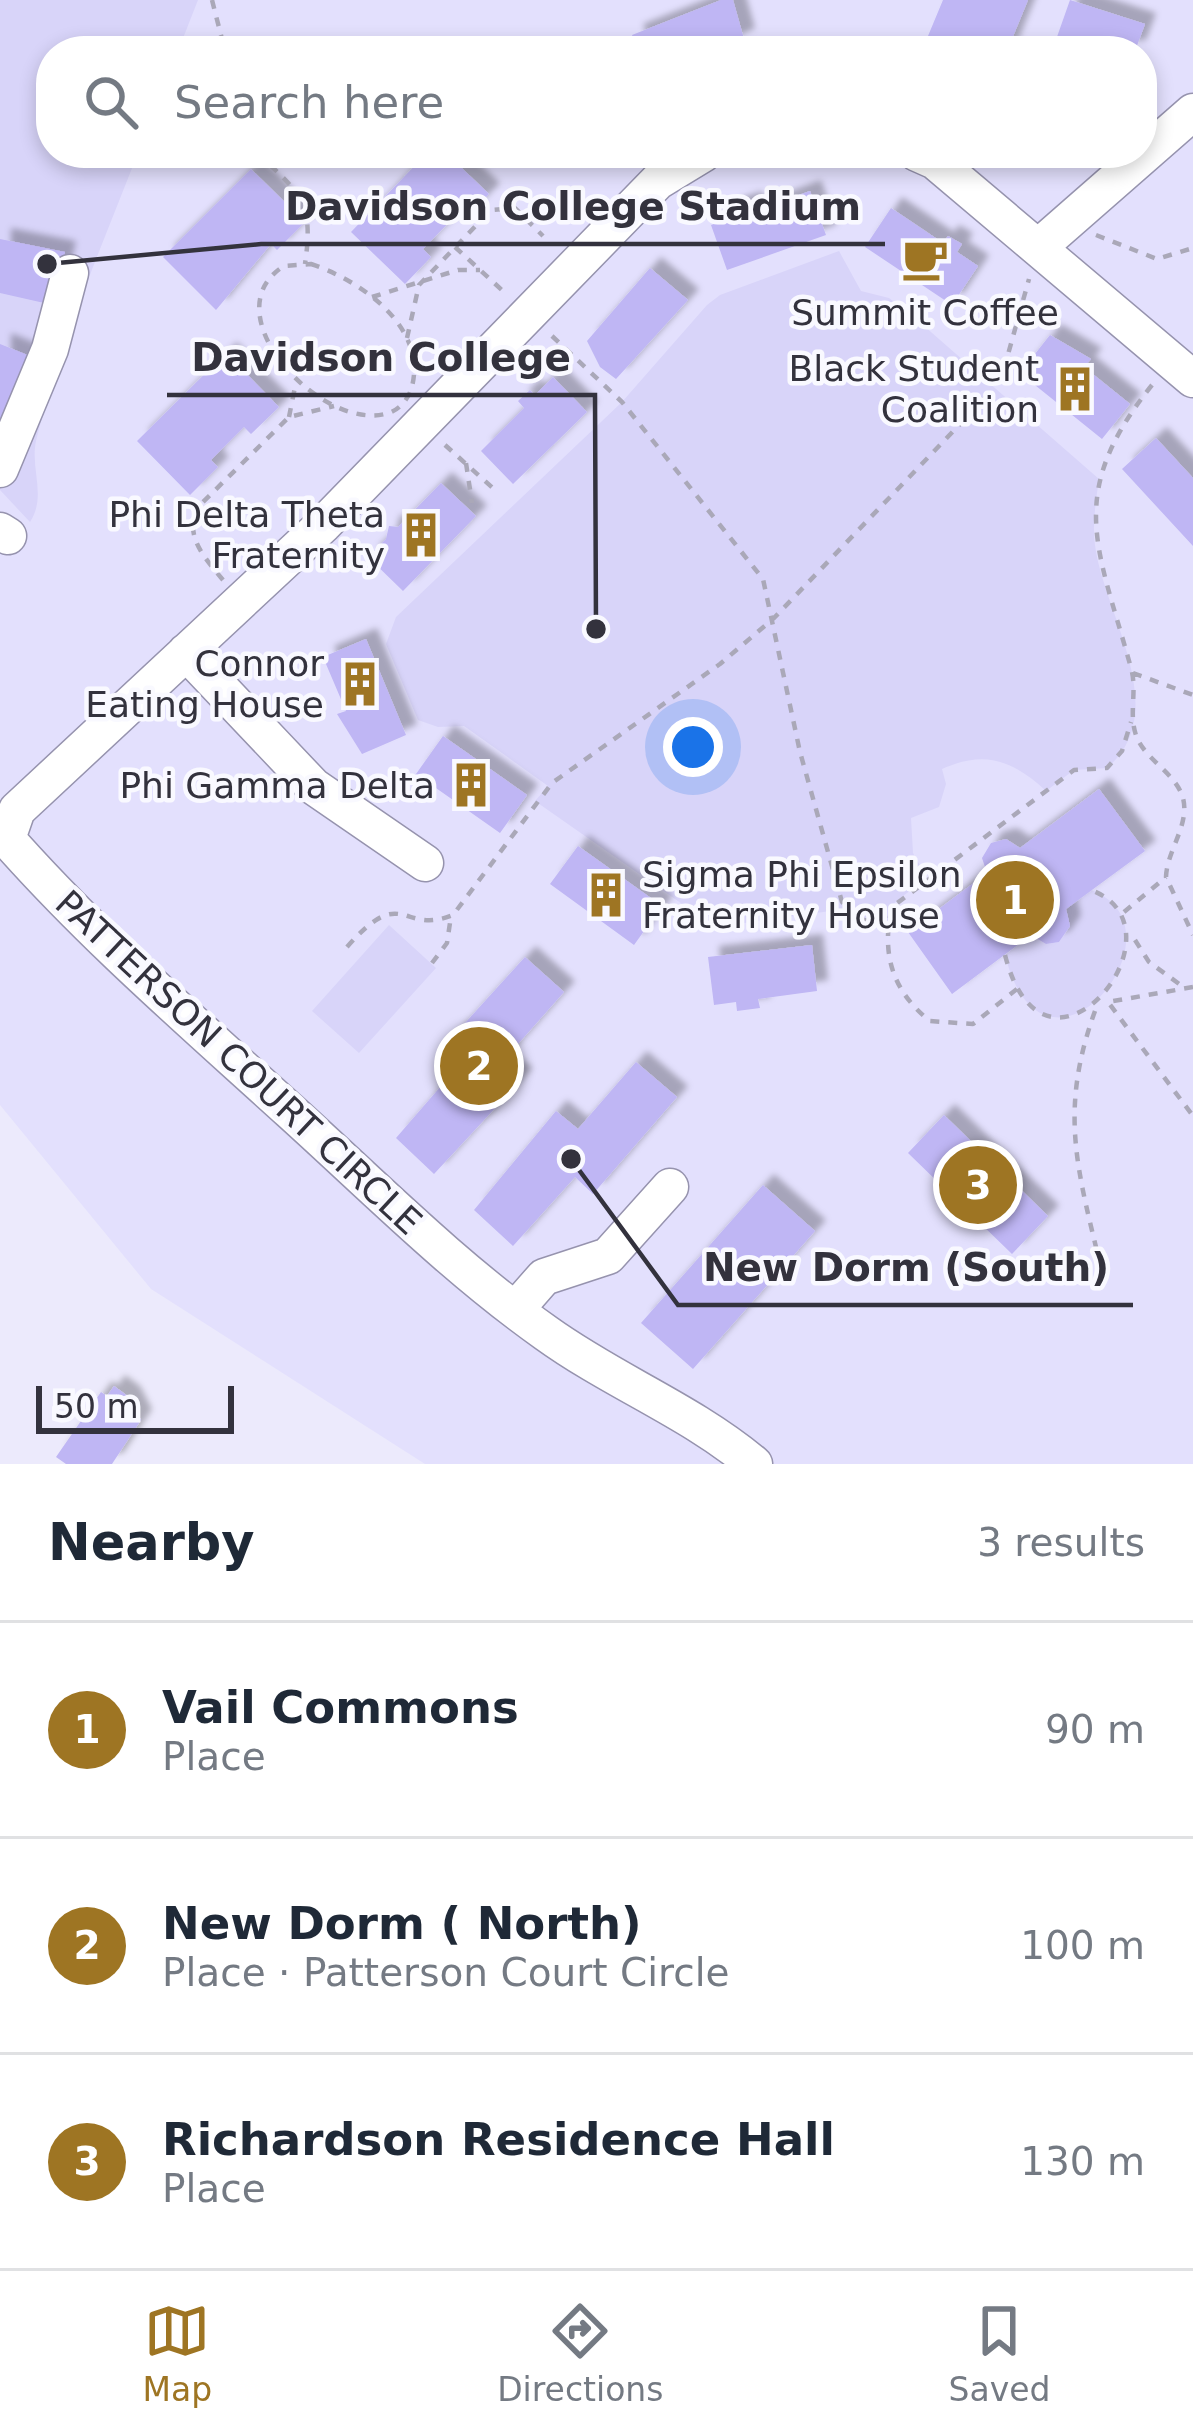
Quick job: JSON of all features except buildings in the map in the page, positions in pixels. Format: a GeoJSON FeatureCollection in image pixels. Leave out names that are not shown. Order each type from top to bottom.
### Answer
{"type":"FeatureCollection","features":[{"type":"Feature","properties":{"kind":"street"},"geometry":{"type":"LineString","coordinates":[[1157,144],[1193,112]]}},
{"type":"Feature","properties":{"kind":"street","name":"PATTERSON COURT CIRCLE"},"geometry":{"type":"LineString","coordinates":[[680,168],[658,182],[324,524],[17,810],[4,835],[86,927],[516,1309],[607,1374],[717,1431],[754,1464]]}},
{"type":"Feature","properties":{"kind":"street"},"geometry":{"type":"LineString","coordinates":[[942,168],[1176,377]]}},
{"type":"Feature","properties":{"kind":"street"},"geometry":{"type":"LineString","coordinates":[[1038,258],[1071,219],[1129,168]]}},
{"type":"Feature","properties":{"kind":"street"},"geometry":{"type":"LineString","coordinates":[[0,469],[50,349],[70,273]]}},
{"type":"Feature","properties":{"kind":"street"},"geometry":{"type":"LineString","coordinates":[[186,652],[313,786],[425,863]]}},
{"type":"Feature","properties":{"kind":"street"},"geometry":{"type":"LineString","coordinates":[[516,1309],[544,1277],[608,1256],[670,1187]]}},
{"type":"Feature","properties":{"kind":"path"},"geometry":{"type":"LineString","coordinates":[[212,0],[221,36]]}},
{"type":"Feature","properties":{"kind":"path"},"geometry":{"type":"LineString","coordinates":[[271,168],[305,203],[310,230],[305,264]]}},
{"type":"Feature","properties":{"kind":"path"},"geometry":{"type":"LineString","coordinates":[[406,338],[371,297],[343,276],[305,264],[274,272],[261,294],[265,332],[296,379],[334,406],[375,416],[397,410],[412,388],[406,338],[419,285],[498,207],[521,212],[543,236]]}},
{"type":"Feature","properties":{"kind":"path"},"geometry":{"type":"LineString","coordinates":[[1071,219],[1111,244],[1156,259],[1193,248]]}},
{"type":"Feature","properties":{"kind":"path"},"geometry":{"type":"LineString","coordinates":[[455,247],[622,402],[759,571],[774,618],[800,752],[842,902],[852,915],[887,928]]}},
{"type":"Feature","properties":{"kind":"path"},"geometry":{"type":"LineString","coordinates":[[431,963],[447,943],[451,916],[552,783],[692,685],[774,618],[986,397],[1007,358],[1038,258]]}},
{"type":"Feature","properties":{"kind":"path"},"geometry":{"type":"LineString","coordinates":[[371,297],[458,270],[481,270]]}},
{"type":"Feature","properties":{"kind":"path"},"geometry":{"type":"LineString","coordinates":[[1017,989],[973,1024],[930,1021],[897,984],[886,953],[887,928],[895,902],[1074,770],[1107,768],[1122,752],[1132,716],[1133,674],[1096,550],[1099,479],[1118,433],[1176,377]]}},
{"type":"Feature","properties":{"kind":"path"},"geometry":{"type":"LineString","coordinates":[[289,417],[296,379]]}},
{"type":"Feature","properties":{"kind":"path"},"geometry":{"type":"LineString","coordinates":[[227,584],[196,544],[194,514],[289,417],[334,406]]}},
{"type":"Feature","properties":{"kind":"path"},"geometry":{"type":"LineString","coordinates":[[435,436],[495,490]]}},
{"type":"Feature","properties":{"kind":"path"},"geometry":{"type":"LineString","coordinates":[[466,464],[472,503]]}},
{"type":"Feature","properties":{"kind":"path"},"geometry":{"type":"LineString","coordinates":[[1133,674],[1193,695]]}},
{"type":"Feature","properties":{"kind":"path"},"geometry":{"type":"LineString","coordinates":[[1122,914],[1166,878],[1184,819],[1182,796],[1144,750],[1132,716]]}},
{"type":"Feature","properties":{"kind":"path"},"geometry":{"type":"LineString","coordinates":[[1166,878],[1193,935]]}},
{"type":"Feature","properties":{"kind":"path"},"geometry":{"type":"LineString","coordinates":[[1091,890],[1122,914],[1149,962],[1183,987]]}},
{"type":"Feature","properties":{"kind":"path"},"geometry":{"type":"LineString","coordinates":[[347,947],[372,918],[389,912],[437,921],[451,916]]}},
{"type":"Feature","properties":{"kind":"path"},"geometry":{"type":"LineString","coordinates":[[1005,955],[1017,989],[1045,1010],[1061,1015],[1095,1011],[1108,1002],[1130,970],[1132,936]]}},
{"type":"Feature","properties":{"kind":"path"},"geometry":{"type":"LineString","coordinates":[[1108,1002],[1193,987]]}},
{"type":"Feature","properties":{"kind":"path"},"geometry":{"type":"LineString","coordinates":[[1108,1002],[1193,1116]]}},
{"type":"Feature","properties":{"kind":"path"},"geometry":{"type":"LineString","coordinates":[[1095,1011],[1071,1100],[1077,1160],[1102,1272]]}},
{"type":"Feature","properties":{"kind":"shaded area"},"geometry":{"type":"Polygon","coordinates":[[[0,0],[1193,0],[1193,1464],[425,1464],[151,1289],[0,1105],[0,0]]]}},
{"type":"Feature","properties":{"kind":"shaded area"},"geometry":{"type":"Polygon","coordinates":[[[0,0],[198,0],[184,36],[36,36],[36,168],[132,168],[46,404],[36,441],[38,492],[30,522],[0,490],[0,0]]]}},
{"type":"Feature","properties":{"kind":"shaded area"},"geometry":{"type":"Polygon","coordinates":[[[839,251],[861,291],[889,298],[915,318],[1099,479],[1095,545],[1129,660],[1135,719],[1126,745],[1107,768],[1074,770],[1046,791],[997,761],[972,760],[942,769],[946,784],[939,807],[911,818],[913,853],[927,878],[895,902],[887,929],[845,909],[715,927],[535,801],[548,786],[464,726],[438,727],[418,720],[386,644],[396,617],[622,402],[707,305],[720,295],[839,251]]]}},
{"type":"Feature","properties":{"kind":"shaded area"},"geometry":{"type":"Polygon","coordinates":[[[1091,890],[1118,910],[1126,938],[1119,969],[1101,996],[1077,1013],[1050,1016],[1024,999],[1005,955],[1031,935],[1046,944],[1059,942],[1070,926],[1066,909],[1091,890]]]}},
{"type":"Feature","properties":{"kind":"shaded area"},"geometry":{"type":"Polygon","coordinates":[[[389,925],[436,968],[359,1053],[312,1011],[389,925]]]}},
{"type":"Feature","properties":{"kind":"place","name":"Summit Coffee"},"geometry":{"type":"Point","coordinates":[925,259]}},
{"type":"Feature","properties":{"kind":"place","name":"Davidson College Stadium"},"geometry":{"type":"Point","coordinates":[47,264]}},
{"type":"Feature","properties":{"kind":"place","name":"Black Student Coalition"},"geometry":{"type":"Point","coordinates":[1075,389]}},
{"type":"Feature","properties":{"kind":"place","name":"Phi Delta Theta Fraternity"},"geometry":{"type":"Point","coordinates":[421,535]}},
{"type":"Feature","properties":{"kind":"place","name":"Davidson College"},"geometry":{"type":"Point","coordinates":[596,629]}},
{"type":"Feature","properties":{"kind":"place","name":"Connor Eating House"},"geometry":{"type":"Point","coordinates":[360,684]}},
{"type":"Feature","properties":{"kind":"place","name":"Phi Gamma Delta"},"geometry":{"type":"Point","coordinates":[471,785]}},
{"type":"Feature","properties":{"kind":"place","name":"Sigma Phi Epsilon Fraternity House"},"geometry":{"type":"Point","coordinates":[606,895]}},
{"type":"Feature","properties":{"kind":"place","name":"Vail Commons"},"geometry":{"type":"Point","coordinates":[1015,900]}},
{"type":"Feature","properties":{"kind":"place","name":"New Dorm ( North)"},"geometry":{"type":"Point","coordinates":[479,1066]}},
{"type":"Feature","properties":{"kind":"place","name":"New Dorm (South)"},"geometry":{"type":"Point","coordinates":[571,1159]}},
{"type":"Feature","properties":{"kind":"place","name":"Richardson Residence Hall"},"geometry":{"type":"Point","coordinates":[978,1185]}}]}
